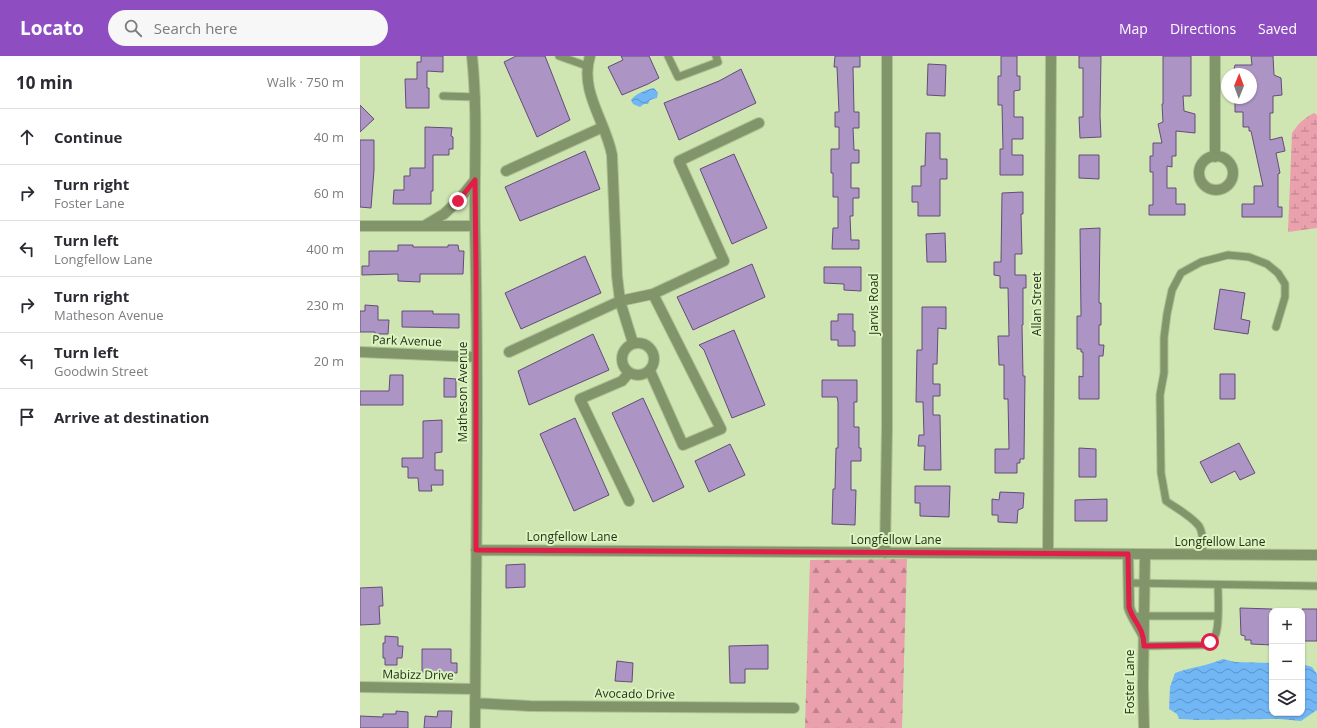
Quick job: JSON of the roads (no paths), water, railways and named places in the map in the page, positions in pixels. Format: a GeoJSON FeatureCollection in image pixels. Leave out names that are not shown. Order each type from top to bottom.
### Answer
{"type":"FeatureCollection","features":[{"type":"Feature","properties":{"kind":"street","name":"Matheson Avenue"},"geometry":{"type":"LineString","coordinates":[[472,56],[476,97],[475,728]]}},
{"type":"Feature","properties":{"kind":"street","name":"Jarvis Road"},"geometry":{"type":"LineString","coordinates":[[885,553],[887,427],[887,56]]}},
{"type":"Feature","properties":{"kind":"street","name":"Allan Street"},"geometry":{"type":"LineString","coordinates":[[1048,553],[1051,56]]}},
{"type":"Feature","properties":{"kind":"street"},"geometry":{"type":"LineString","coordinates":[[1215,56],[1215,157]]}},
{"type":"Feature","properties":{"kind":"street"},"geometry":{"type":"LineString","coordinates":[[589,61],[589,90],[610,145],[612,156],[616,276],[620,301],[634,343]]}},
{"type":"Feature","properties":{"kind":"street"},"geometry":{"type":"LineString","coordinates":[[509,352],[620,301],[653,294],[724,261],[679,161],[760,122]]}},
{"type":"Feature","properties":{"kind":"street"},"geometry":{"type":"LineString","coordinates":[[506,170],[603,127]]}},
{"type":"Feature","properties":{"kind":"street"},"geometry":{"type":"LineString","coordinates":[[424,226],[444,214],[458,201],[475,180]]}},
{"type":"Feature","properties":{"kind":"street"},"geometry":{"type":"LineString","coordinates":[[360,226],[475,226]]}},
{"type":"Feature","properties":{"kind":"street"},"geometry":{"type":"LineString","coordinates":[[650,371],[684,445],[721,429],[653,294]]}},
{"type":"Feature","properties":{"kind":"street"},"geometry":{"type":"LineString","coordinates":[[634,343],[644,344],[652,351],[654,361],[650,371],[640,375],[629,373],[622,365],[622,354],[625,349],[634,343]]}},
{"type":"Feature","properties":{"kind":"street","name":"Park Avenue"},"geometry":{"type":"LineString","coordinates":[[360,352],[476,357]]}},
{"type":"Feature","properties":{"kind":"street"},"geometry":{"type":"LineString","coordinates":[[629,373],[622,380],[580,399],[629,501]]}},
{"type":"Feature","properties":{"kind":"street","name":"Longfellow Lane"},"geometry":{"type":"LineString","coordinates":[[476,550],[1317,555]]}},
{"type":"Feature","properties":{"kind":"street","name":"Foster Lane"},"geometry":{"type":"LineString","coordinates":[[1128,554],[1130,613],[1133,616],[1144,641]]}},
{"type":"Feature","properties":{"kind":"street","name":"Foster Lane"},"geometry":{"type":"LineString","coordinates":[[1144,728],[1142,686],[1145,554]]}},
{"type":"Feature","properties":{"kind":"street","name":"Mabizz Drive"},"geometry":{"type":"LineString","coordinates":[[360,688],[475,689]]}},
{"type":"Feature","properties":{"kind":"street","name":"Avocado Drive"},"geometry":{"type":"LineString","coordinates":[[475,703],[530,706],[794,708]]}},
{"type":"Feature","properties":{"kind":"lane"},"geometry":{"type":"LineString","coordinates":[[559,56],[589,61]]}},
{"type":"Feature","properties":{"kind":"lane"},"geometry":{"type":"LineString","coordinates":[[668,56],[678,77],[718,62],[716,56]]}},
{"type":"Feature","properties":{"kind":"lane"},"geometry":{"type":"LineString","coordinates":[[443,96],[476,97]]}},
{"type":"Feature","properties":{"kind":"lane"},"geometry":{"type":"LineString","coordinates":[[1202,555],[1203,537],[1200,527],[1189,517],[1166,501],[1161,473],[1160,395],[1164,373],[1166,322],[1172,290],[1181,273],[1201,262],[1228,255],[1249,257],[1267,264],[1278,273],[1285,284],[1285,297],[1276,327]]}},
{"type":"Feature","properties":{"kind":"lane"},"geometry":{"type":"LineString","coordinates":[[1128,583],[1317,586]]}},
{"type":"Feature","properties":{"kind":"lane"},"geometry":{"type":"LineString","coordinates":[[1144,641],[1203,645],[1210,642],[1215,637],[1217,629],[1218,585]]}},
{"type":"Feature","properties":{"kind":"lane"},"geometry":{"type":"LineString","coordinates":[[1133,616],[1217,616]]}},
{"type":"Feature","properties":{"kind":"water"},"geometry":{"type":"Polygon","coordinates":[[[654,88],[658,93],[657,98],[650,100],[648,104],[644,104],[640,107],[633,104],[631,100],[635,96],[654,88]]]}},
{"type":"Feature","properties":{"kind":"water"},"geometry":{"type":"Polygon","coordinates":[[[1223,659],[1235,662],[1269,663],[1269,716],[1305,716],[1305,665],[1312,667],[1317,674],[1317,710],[1301,721],[1279,719],[1179,719],[1177,714],[1169,709],[1170,687],[1175,673],[1223,659]]]}}]}
